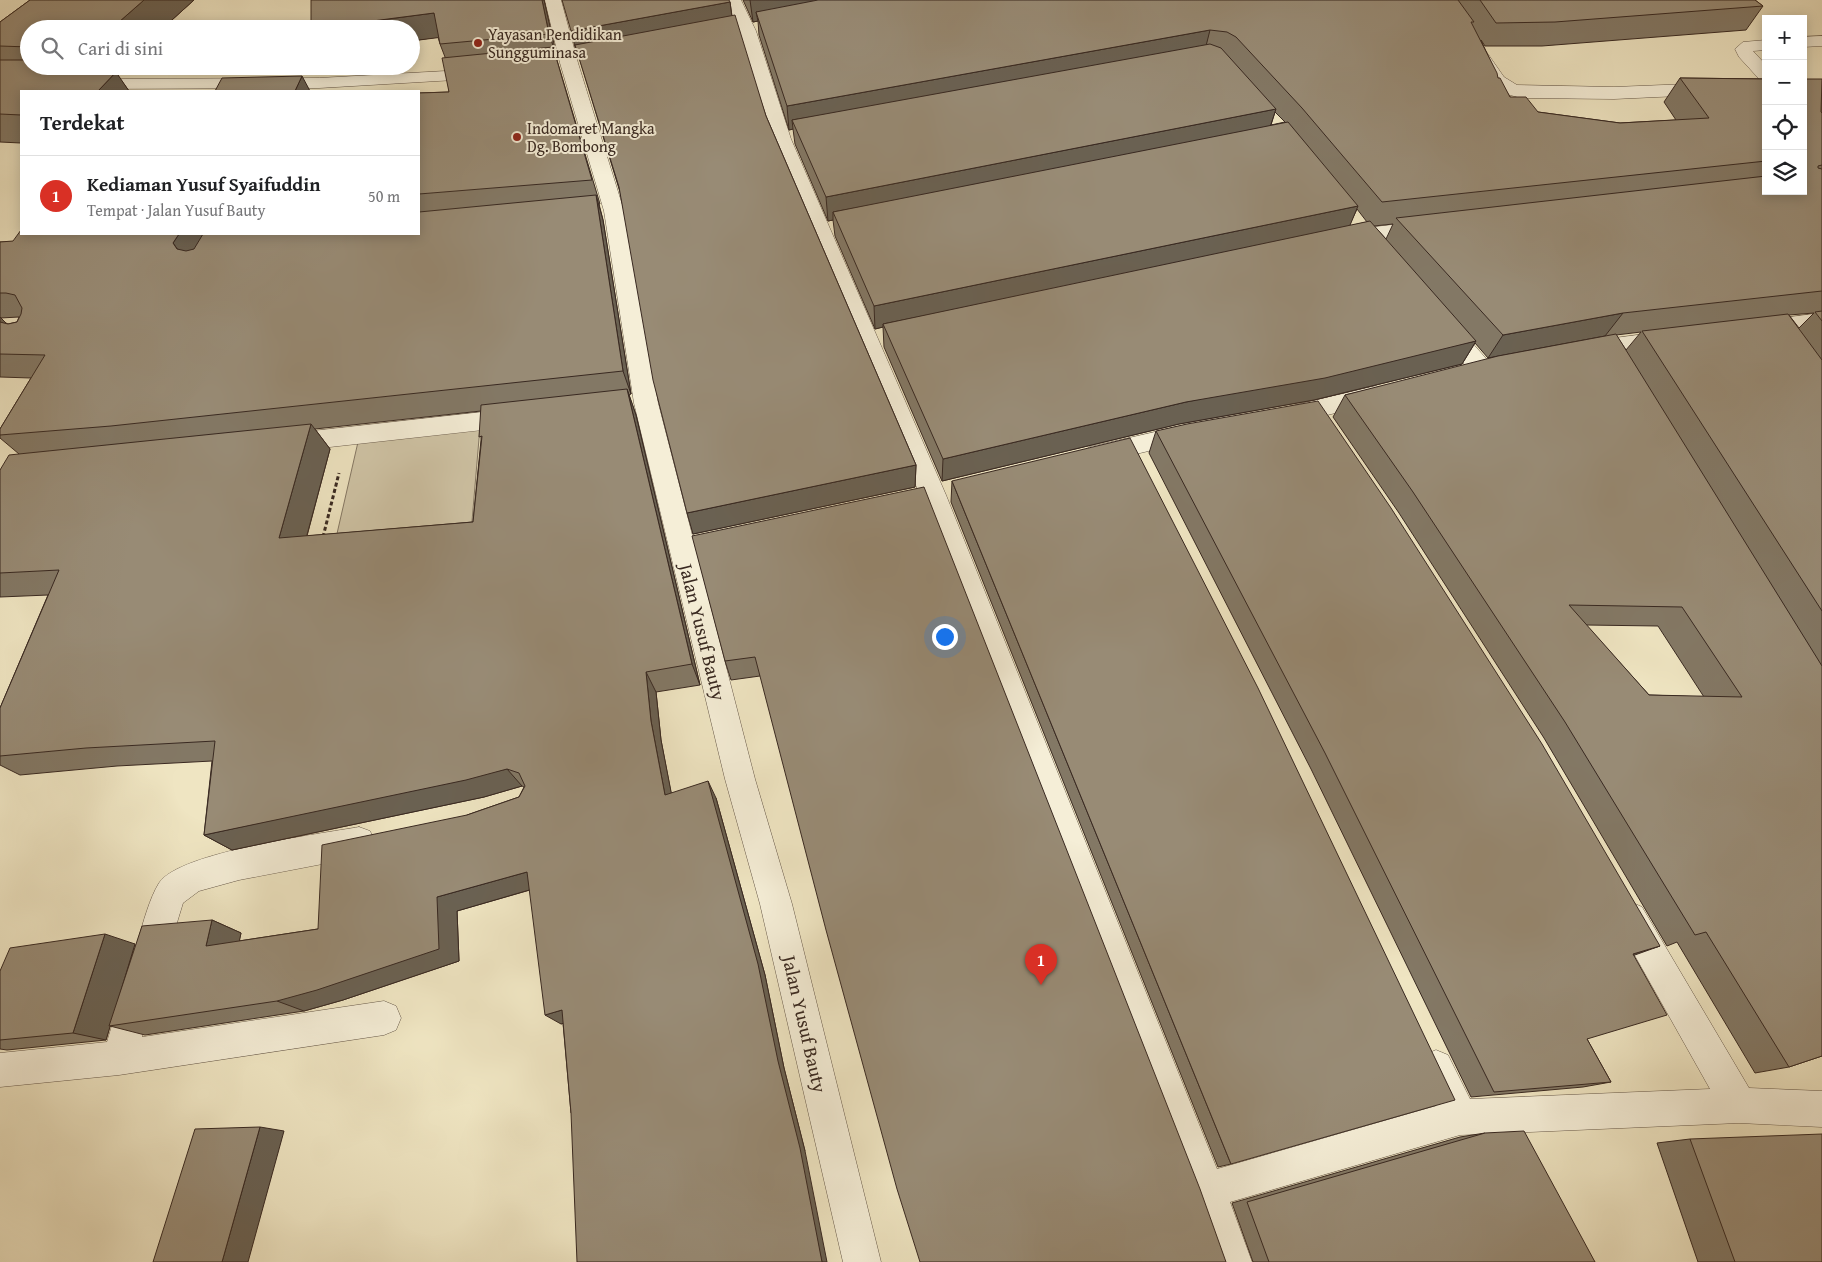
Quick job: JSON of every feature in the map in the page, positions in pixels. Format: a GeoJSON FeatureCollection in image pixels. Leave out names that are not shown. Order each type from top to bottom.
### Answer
{"type":"FeatureCollection","features":[{"type":"Feature","properties":{"kind":"street","name":"Jalan Yusuf Bauty"},"geometry":{"type":"LineString","coordinates":[[553,0],[570,63],[604,212],[637,404],[692,547],[740,779],[776,904],[862,1262]]}},
{"type":"Feature","properties":{"kind":"street"},"geometry":{"type":"LineString","coordinates":[[733,0],[876,339],[933,495],[1207,1190],[1233,1262]]}},
{"type":"Feature","properties":{"kind":"street"},"geometry":{"type":"LineString","coordinates":[[1441,0],[1498,81],[1510,89],[1521,92],[1614,93],[1762,86]]}},
{"type":"Feature","properties":{"kind":"street"},"geometry":{"type":"LineString","coordinates":[[1807,42],[1822,42]]}},
{"type":"Feature","properties":{"kind":"street"},"geometry":{"type":"LineString","coordinates":[[1762,44],[1749,46],[1744,49],[1744,53],[1762,83]]}},
{"type":"Feature","properties":{"kind":"street"},"geometry":{"type":"LineString","coordinates":[[65,83],[235,88],[498,72]]}},
{"type":"Feature","properties":{"kind":"street"},"geometry":{"type":"LineString","coordinates":[[1326,243],[1365,235],[1443,226]]}},
{"type":"Feature","properties":{"kind":"street"},"geometry":{"type":"LineString","coordinates":[[1430,309],[1491,367],[1454,376]]}},
{"type":"Feature","properties":{"kind":"street"},"geometry":{"type":"LineString","coordinates":[[1733,332],[1822,321]]}},
{"type":"Feature","properties":{"kind":"street"},"geometry":{"type":"LineString","coordinates":[[1772,327],[1789,350]]}},
{"type":"Feature","properties":{"kind":"street"},"geometry":{"type":"LineString","coordinates":[[1558,355],[1606,346],[1694,336]]}},
{"type":"Feature","properties":{"kind":"street"},"geometry":{"type":"LineString","coordinates":[[1606,346],[1621,372]]}},
{"type":"Feature","properties":{"kind":"street"},"geometry":{"type":"LineString","coordinates":[[1266,420],[1322,423],[1398,390]]}},
{"type":"Feature","properties":{"kind":"street"},"geometry":{"type":"LineString","coordinates":[[266,445],[538,415]]}},
{"type":"Feature","properties":{"kind":"street"},"geometry":{"type":"LineString","coordinates":[[1075,460],[1138,459],[1208,430]]}},
{"type":"Feature","properties":{"kind":"street"},"geometry":{"type":"LineString","coordinates":[[119,1058],[159,924],[171,893],[182,883],[193,877],[239,865],[390,835]]}},
{"type":"Feature","properties":{"kind":"street"},"geometry":{"type":"LineString","coordinates":[[1615,890],[1740,1105]]}},
{"type":"Feature","properties":{"kind":"street"},"geometry":{"type":"LineString","coordinates":[[0,1070],[119,1058],[384,1018]]}},
{"type":"Feature","properties":{"kind":"street"},"geometry":{"type":"LineString","coordinates":[[1426,1046],[1460,1117]]}},
{"type":"Feature","properties":{"kind":"street"},"geometry":{"type":"LineString","coordinates":[[1207,1190],[1460,1117],[1740,1105],[1822,1109]]}},
{"type":"Feature","properties":{"kind":"path"},"geometry":{"type":"LineString","coordinates":[[323,538],[348,436]]}},
{"type":"Feature","properties":{"kind":"shaded area"},"geometry":{"type":"Polygon","coordinates":[[[480,427],[471,533],[336,538],[358,442],[480,427]]]}},
{"type":"Feature","properties":{"kind":"building"},"geometry":{"type":"Polygon","coordinates":[[[30,0],[144,0],[121,20],[20,20],[20,47],[0,46],[0,22],[30,0]]]}},
{"type":"Feature","properties":{"kind":"building"},"geometry":{"type":"Polygon","coordinates":[[[311,0],[542,0],[549,34],[440,44],[434,13],[380,20],[311,20],[311,0]]]}},
{"type":"Feature","properties":{"kind":"building"},"geometry":{"type":"Polygon","coordinates":[[[562,0],[729,0],[730,2],[571,31],[562,0]]]}},
{"type":"Feature","properties":{"kind":"building"},"geometry":{"type":"Polygon","coordinates":[[[818,0],[1458,0],[1474,22],[1471,22],[1498,78],[1500,78],[1510,97],[1526,97],[1538,112],[1620,123],[1709,118],[1680,78],[1762,79],[1762,161],[1382,202],[1302,108],[1236,37],[1227,32],[1210,30],[787,106],[756,12],[818,0]]]}},
{"type":"Feature","properties":{"kind":"building"},"geometry":{"type":"Polygon","coordinates":[[[1480,0],[1755,0],[1763,6],[1555,22],[1496,23],[1480,0]]]}},
{"type":"Feature","properties":{"kind":"building"},"geometry":{"type":"Polygon","coordinates":[[[735,15],[766,116],[916,465],[687,513],[653,380],[619,187],[575,45],[735,15]]]}},
{"type":"Feature","properties":{"kind":"building"},"geometry":{"type":"Polygon","coordinates":[[[1210,44],[1221,48],[1276,109],[826,197],[792,120],[1210,44]]]}},
{"type":"Feature","properties":{"kind":"building"},"geometry":{"type":"Polygon","coordinates":[[[553,47],[592,180],[420,194],[420,93],[449,92],[442,58],[553,47]]]}},
{"type":"Feature","properties":{"kind":"building"},"geometry":{"type":"Polygon","coordinates":[[[0,60],[20,60],[20,75],[113,75],[99,90],[20,90],[20,115],[0,114],[0,60]]]}},
{"type":"Feature","properties":{"kind":"building"},"geometry":{"type":"Polygon","coordinates":[[[302,76],[295,90],[216,90],[222,78],[302,76]]]}},
{"type":"Feature","properties":{"kind":"building"},"geometry":{"type":"Polygon","coordinates":[[[1807,79],[1822,79],[1822,165],[1818,166],[1818,168],[1822,169],[1822,291],[1623,313],[1503,335],[1396,218],[1762,176],[1762,195],[1807,195],[1807,79]]]}},
{"type":"Feature","properties":{"kind":"building"},"geometry":{"type":"Polygon","coordinates":[[[1288,122],[1358,206],[874,306],[833,212],[1288,122]]]}},
{"type":"Feature","properties":{"kind":"building"},"geometry":{"type":"Polygon","coordinates":[[[596,195],[623,371],[111,426],[0,435],[0,429],[45,355],[0,354],[0,322],[8,324],[17,322],[22,308],[15,295],[0,293],[0,242],[13,241],[20,231],[20,235],[178,235],[173,243],[177,249],[186,251],[194,249],[202,235],[420,235],[420,212],[596,195]]]}},
{"type":"Feature","properties":{"kind":"building"},"geometry":{"type":"Polygon","coordinates":[[[1370,221],[1476,341],[1325,378],[1186,402],[943,459],[883,324],[1370,221]]]}},
{"type":"Feature","properties":{"kind":"building"},"geometry":{"type":"Polygon","coordinates":[[[1822,311],[1822,321],[1815,312],[1822,311]]]}},
{"type":"Feature","properties":{"kind":"building"},"geometry":{"type":"Polygon","coordinates":[[[1788,314],[1822,360],[1822,611],[1642,331],[1788,314]]]}},
{"type":"Feature","properties":{"kind":"building"},"geometry":{"type":"Polygon","coordinates":[[[1616,334],[1822,666],[1822,1056],[1789,1067],[1706,932],[1695,935],[1565,722],[1413,492],[1345,395],[1498,356],[1616,334]],[[1569,605],[1649,695],[1742,697],[1682,607],[1569,605]]]}},
{"type":"Feature","properties":{"kind":"building"},"geometry":{"type":"Polygon","coordinates":[[[627,389],[692,664],[646,672],[651,721],[665,795],[708,781],[758,964],[778,1061],[800,1148],[822,1262],[577,1262],[571,1113],[562,1010],[545,1015],[527,872],[437,897],[439,949],[317,990],[277,1001],[109,1026],[142,926],[212,920],[206,946],[318,929],[322,845],[467,815],[519,797],[525,786],[519,773],[507,769],[466,780],[204,835],[215,741],[86,748],[0,756],[0,708],[59,570],[0,573],[0,470],[9,455],[311,424],[279,538],[473,522],[482,436],[479,437],[481,405],[627,389]]]}},
{"type":"Feature","properties":{"kind":"building"},"geometry":{"type":"Polygon","coordinates":[[[1318,401],[1391,508],[1542,744],[1660,946],[1633,954],[1667,1015],[1587,1039],[1611,1082],[1494,1092],[1325,753],[1156,431],[1318,401]]]}},
{"type":"Feature","properties":{"kind":"building"},"geometry":{"type":"Polygon","coordinates":[[[1130,438],[1258,688],[1455,1100],[1231,1164],[952,481],[1130,438]]]}},
{"type":"Feature","properties":{"kind":"building"},"geometry":{"type":"Polygon","coordinates":[[[924,487],[1200,1189],[1226,1262],[920,1262],[897,1189],[826,930],[755,657],[725,661],[692,536],[924,487]]]}},
{"type":"Feature","properties":{"kind":"building"},"geometry":{"type":"Polygon","coordinates":[[[105,934],[73,1033],[0,1040],[0,971],[10,948],[105,934]]]}},
{"type":"Feature","properties":{"kind":"building"},"geometry":{"type":"Polygon","coordinates":[[[260,1127],[222,1262],[153,1262],[195,1129],[260,1127]]]}},
{"type":"Feature","properties":{"kind":"building"},"geometry":{"type":"Polygon","coordinates":[[[1524,1131],[1595,1262],[1269,1262],[1247,1202],[1485,1133],[1524,1131]]]}},
{"type":"Feature","properties":{"kind":"building"},"geometry":{"type":"Polygon","coordinates":[[[1822,1134],[1822,1262],[1735,1262],[1690,1139],[1822,1134]]]}},
{"type":"Feature","properties":{"kind":"place","name":"Yayasan Pendidikan Sungguminasa"},"geometry":{"type":"Point","coordinates":[478,43]}},
{"type":"Feature","properties":{"kind":"place","name":"Indomaret Mangka Dg. Bombong"},"geometry":{"type":"Point","coordinates":[517,137]}},
{"type":"Feature","properties":{"kind":"place","name":"Kediaman Yusuf Syaifuddin"},"geometry":{"type":"Point","coordinates":[1041,985]}}]}
